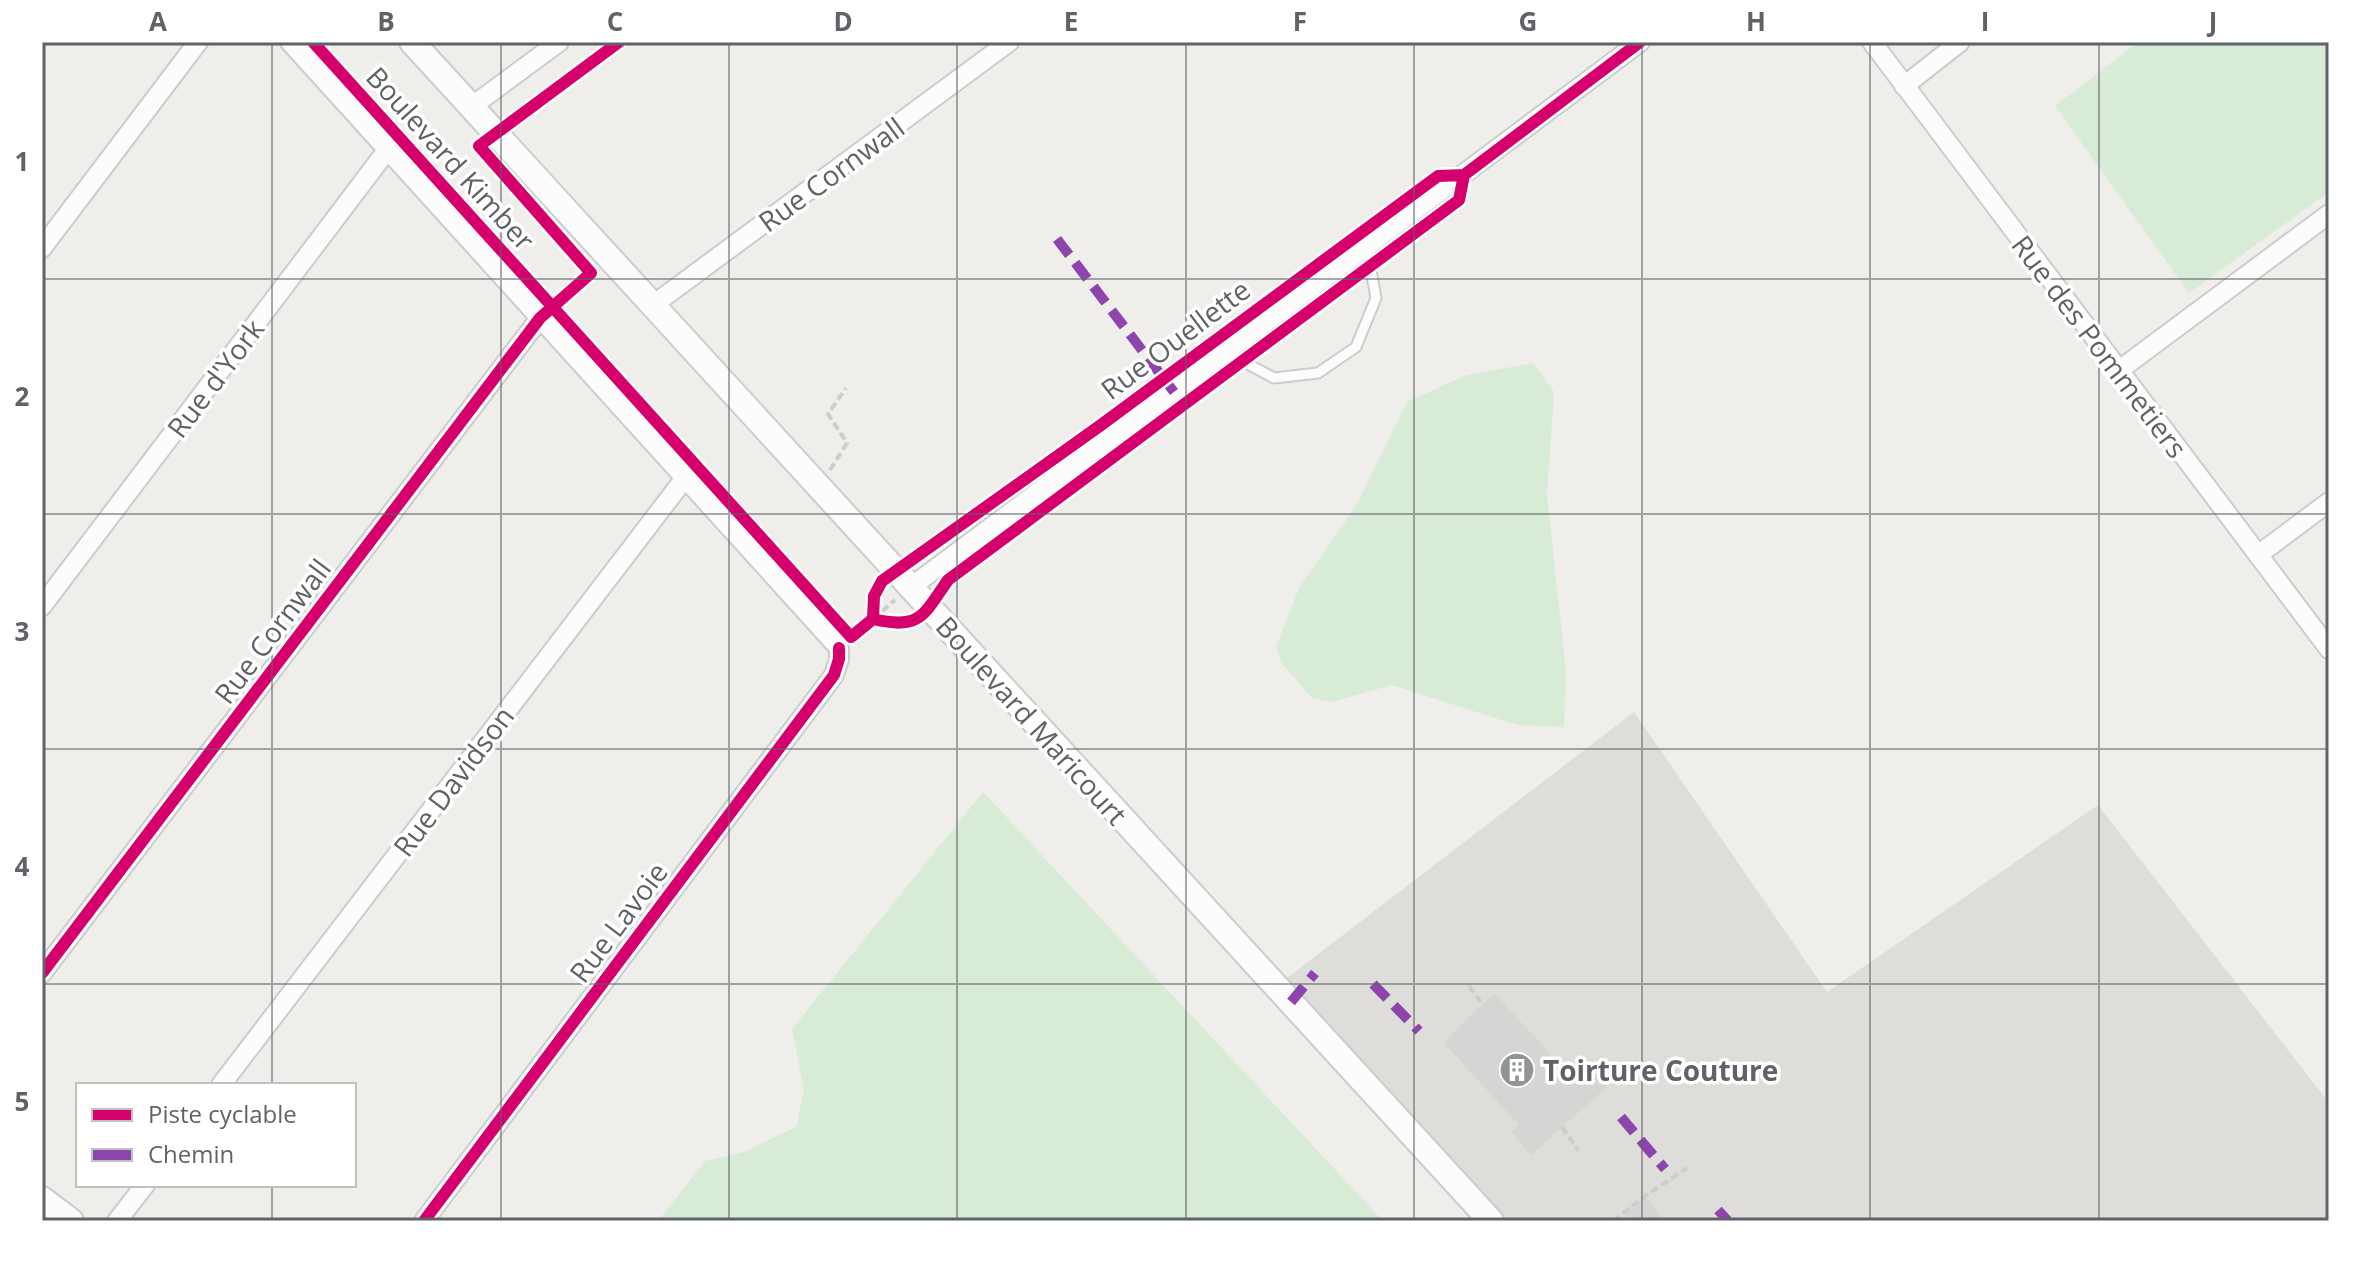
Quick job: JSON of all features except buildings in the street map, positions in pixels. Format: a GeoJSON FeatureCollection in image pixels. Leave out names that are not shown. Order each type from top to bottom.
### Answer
{"type":"FeatureCollection","features":[{"type":"Feature","properties":{"kind":"street"},"geometry":{"type":"LineString","coordinates":[[42,248],[198,42]]}},
{"type":"Feature","properties":{"kind":"street","name":"Boulevard Kimber"},"geometry":{"type":"LineString","coordinates":[[290,42],[839,648]]}},
{"type":"Feature","properties":{"kind":"street","name":"Boulevard Maricourt"},"geometry":{"type":"LineString","coordinates":[[412,42],[1491,1221]]}},
{"type":"Feature","properties":{"kind":"street"},"geometry":{"type":"LineString","coordinates":[[471,107],[559,42]]}},
{"type":"Feature","properties":{"kind":"street","name":"Rue Cornwall"},"geometry":{"type":"LineString","coordinates":[[653,305],[1009,42]]}},
{"type":"Feature","properties":{"kind":"street","name":"Rue Ouellette"},"geometry":{"type":"LineString","coordinates":[[911,587],[1640,42]]}},
{"type":"Feature","properties":{"kind":"street","name":"Rue des Pommetiers"},"geometry":{"type":"LineString","coordinates":[[1872,42],[2329,649]]}},
{"type":"Feature","properties":{"kind":"street"},"geometry":{"type":"LineString","coordinates":[[1904,86],[1960,42]]}},
{"type":"Feature","properties":{"kind":"street","name":"Rue d'York"},"geometry":{"type":"LineString","coordinates":[[42,606],[388,149]]}},
{"type":"Feature","properties":{"kind":"street"},"geometry":{"type":"LineString","coordinates":[[2118,371],[2329,214]]}},
{"type":"Feature","properties":{"kind":"street","name":"Rue Cornwall"},"geometry":{"type":"LineString","coordinates":[[42,973],[540,318]]}},
{"type":"Feature","properties":{"kind":"street","name":"Rue Davidson"},"geometry":{"type":"LineString","coordinates":[[223,1083],[685,478]]}},
{"type":"Feature","properties":{"kind":"street"},"geometry":{"type":"LineString","coordinates":[[2258,555],[2329,502]]}},
{"type":"Feature","properties":{"kind":"street","name":"Rue Lavoie"},"geometry":{"type":"LineString","coordinates":[[424,1221],[834,675],[839,648]]}},
{"type":"Feature","properties":{"kind":"street"},"geometry":{"type":"LineString","coordinates":[[117,1221],[143,1187]]}},
{"type":"Feature","properties":{"kind":"street"},"geometry":{"type":"LineString","coordinates":[[42,1199],[71,1221]]}},
{"type":"Feature","properties":{"kind":"lane"},"geometry":{"type":"LineString","coordinates":[[1227,353],[1274,378],[1318,373],[1356,347],[1376,298],[1367,248]]}},
{"type":"Feature","properties":{"kind":"path"},"geometry":{"type":"LineString","coordinates":[[818,486],[847,443],[828,414],[846,388]]}},
{"type":"Feature","properties":{"kind":"path"},"geometry":{"type":"LineString","coordinates":[[862,628],[911,587]]}},
{"type":"Feature","properties":{"kind":"path"},"geometry":{"type":"LineString","coordinates":[[873,619],[874,596]]}},
{"type":"Feature","properties":{"kind":"path"},"geometry":{"type":"LineString","coordinates":[[873,619],[894,624]]}},
{"type":"Feature","properties":{"kind":"path"},"geometry":{"type":"LineString","coordinates":[[1469,986],[1483,1005]]}},
{"type":"Feature","properties":{"kind":"path"},"geometry":{"type":"LineString","coordinates":[[1562,1127],[1579,1151]]}},
{"type":"Feature","properties":{"kind":"path"},"geometry":{"type":"LineString","coordinates":[[1613,1221],[1687,1168]]}},
{"type":"Feature","properties":{"kind":"shaded area"},"geometry":{"type":"Polygon","coordinates":[[[1634,712],[1827,992],[2098,805],[2329,1103],[2329,1221],[1504,1221],[1283,981],[1634,712]]]}},
{"type":"Feature","properties":{"kind":"green space"},"geometry":{"type":"Polygon","coordinates":[[[2138,42],[2329,42],[2329,192],[2189,293],[2055,106],[2138,42]]]}},
{"type":"Feature","properties":{"kind":"green space"},"geometry":{"type":"Polygon","coordinates":[[[1533,363],[1554,392],[1547,495],[1566,673],[1564,727],[1517,725],[1392,685],[1331,702],[1312,698],[1283,665],[1276,647],[1299,588],[1356,506],[1407,402],[1464,376],[1533,363]]]}},
{"type":"Feature","properties":{"kind":"green space"},"geometry":{"type":"Polygon","coordinates":[[[983,792],[1383,1221],[658,1221],[705,1161],[744,1152],[796,1127],[804,1090],[792,1029],[983,792]]]}},
{"type":"Feature","properties":{"kind":"marked path"},"geometry":{"type":"LineString","coordinates":[[1057,239],[1174,392]]}},
{"type":"Feature","properties":{"kind":"marked path"},"geometry":{"type":"LineString","coordinates":[[1291,1002],[1315,973]]}},
{"type":"Feature","properties":{"kind":"marked path"},"geometry":{"type":"LineString","coordinates":[[1373,984],[1419,1031]]}},
{"type":"Feature","properties":{"kind":"marked path"},"geometry":{"type":"LineString","coordinates":[[1621,1117],[1665,1169]]}},
{"type":"Feature","properties":{"kind":"marked path"},"geometry":{"type":"LineString","coordinates":[[1718,1210],[1728,1221]]}},
{"type":"Feature","properties":{"kind":"cycle path"},"geometry":{"type":"LineString","coordinates":[[313,42],[851,637],[873,619],[874,596],[882,581],[1101,425],[1438,176],[1464,175],[1640,42]]}},
{"type":"Feature","properties":{"kind":"cycle path"},"geometry":{"type":"LineString","coordinates":[[42,973],[540,318],[591,273],[479,146],[619,42]]}},
{"type":"Feature","properties":{"kind":"cycle path"},"geometry":{"type":"LineString","coordinates":[[873,619],[901,623],[919,617],[948,580],[1459,200],[1464,175]]}},
{"type":"Feature","properties":{"kind":"cycle path"},"geometry":{"type":"LineString","coordinates":[[424,1221],[834,675],[839,648]]}},
{"type":"Feature","properties":{"kind":"place","name":"Toirture Couture"},"geometry":{"type":"Point","coordinates":[1517,1070]}}]}
